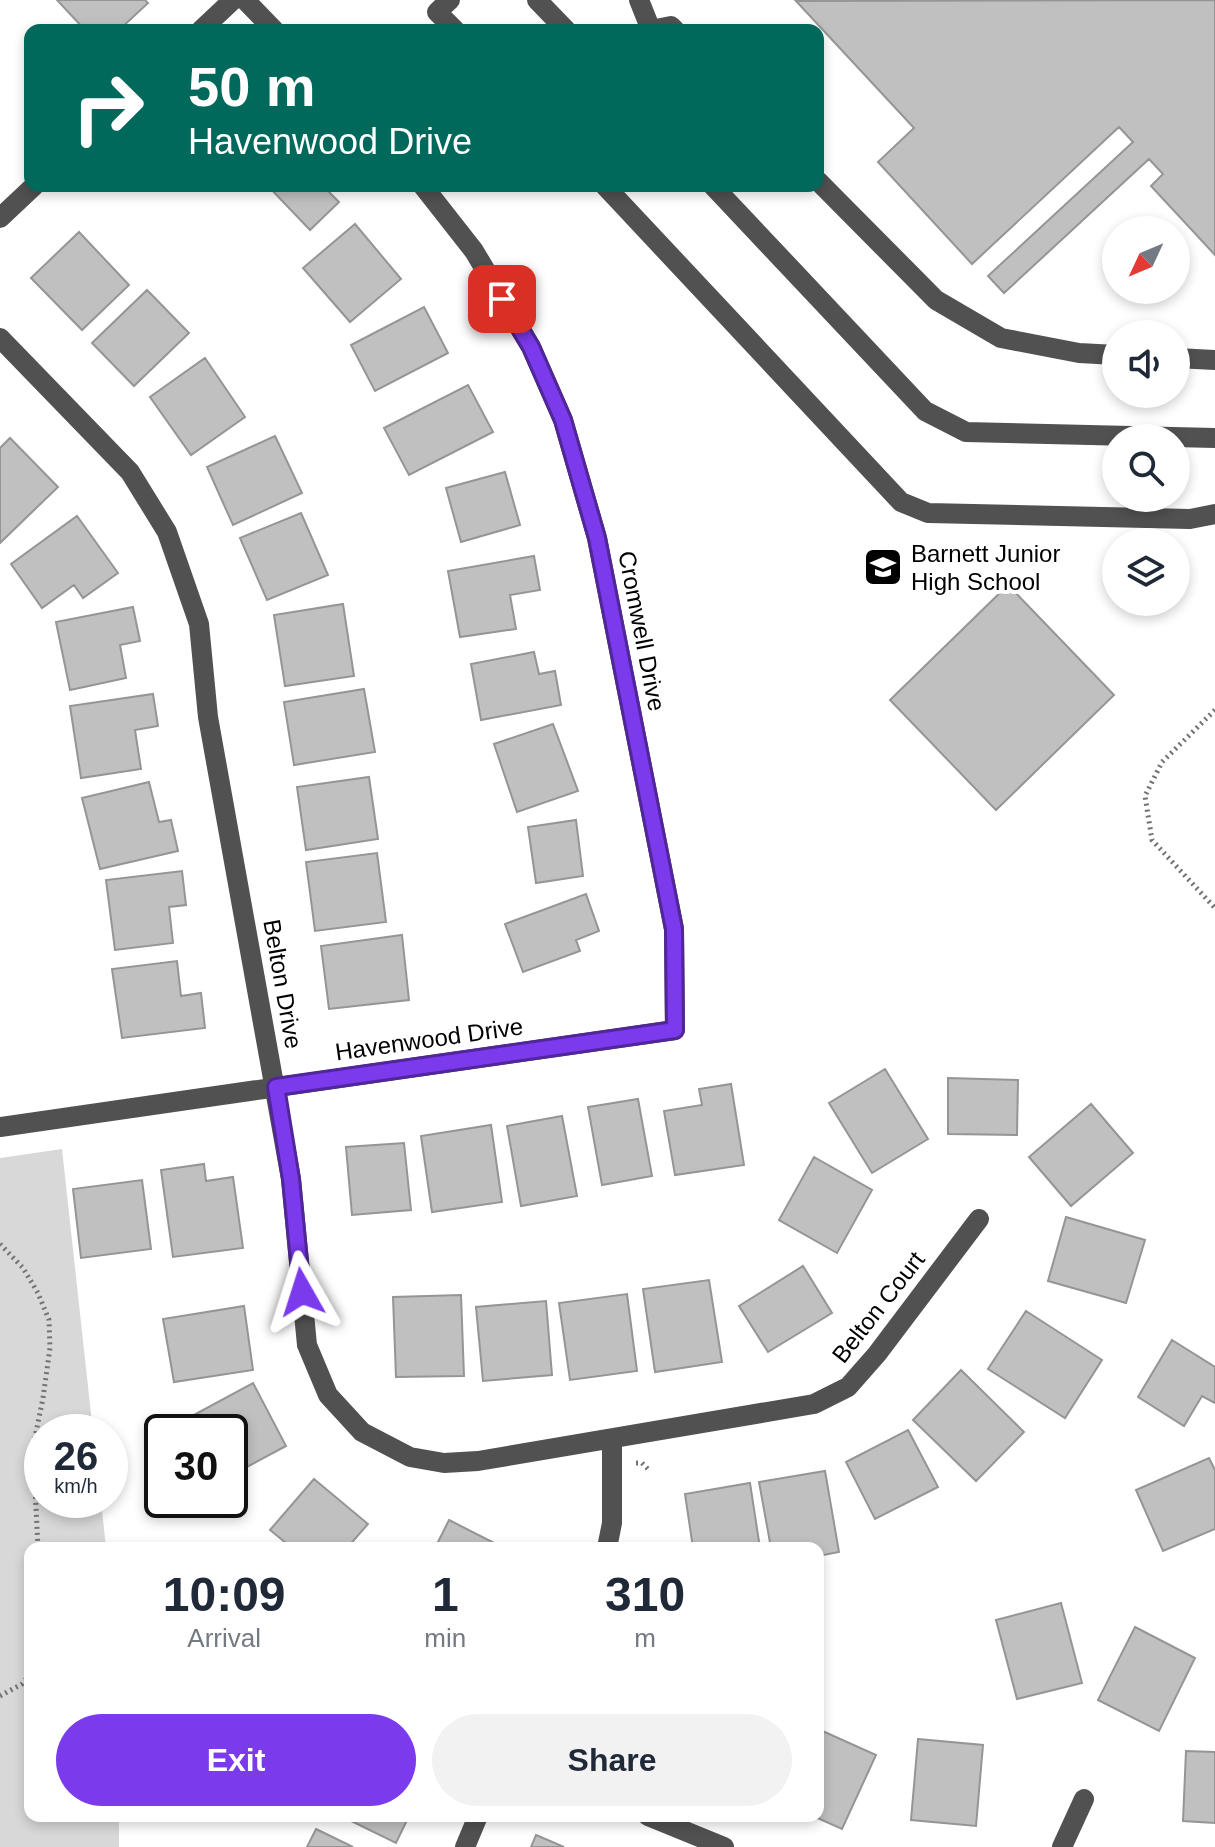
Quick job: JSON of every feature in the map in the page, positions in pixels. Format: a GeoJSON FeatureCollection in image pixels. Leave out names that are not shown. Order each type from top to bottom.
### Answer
{"type":"FeatureCollection","features":[{"type":"Feature","properties":{"kind":"street"},"geometry":{"type":"LineString","coordinates":[[207,24],[233,0]]}},
{"type":"Feature","properties":{"kind":"street"},"geometry":{"type":"LineString","coordinates":[[245,0],[268,24]]}},
{"type":"Feature","properties":{"kind":"street"},"geometry":{"type":"LineString","coordinates":[[449,24],[437,12],[450,0]]}},
{"type":"Feature","properties":{"kind":"street"},"geometry":{"type":"LineString","coordinates":[[537,0],[560,24]]}},
{"type":"Feature","properties":{"kind":"street"},"geometry":{"type":"LineString","coordinates":[[639,0],[649,24]]}},
{"type":"Feature","properties":{"kind":"street"},"geometry":{"type":"LineString","coordinates":[[824,187],[936,300],[1001,338],[1079,353],[1102,354]]}},
{"type":"Feature","properties":{"kind":"street"},"geometry":{"type":"LineString","coordinates":[[0,218],[28,192]]}},
{"type":"Feature","properties":{"kind":"street","name":"Cromwell Drive"},"geometry":{"type":"LineString","coordinates":[[428,192],[474,251],[531,347],[563,420],[597,538],[674,929],[675,1030]]}},
{"type":"Feature","properties":{"kind":"street"},"geometry":{"type":"LineString","coordinates":[[611,192],[901,502],[928,513],[1190,519],[1215,514]]}},
{"type":"Feature","properties":{"kind":"street"},"geometry":{"type":"LineString","coordinates":[[719,192],[925,411],[966,432],[1215,438]]}},
{"type":"Feature","properties":{"kind":"street","name":"Belton Drive"},"geometry":{"type":"LineString","coordinates":[[0,338],[130,472],[167,532],[199,624],[208,717],[291,1179],[307,1345],[328,1395],[362,1432],[410,1457],[444,1463],[478,1461],[612,1439]]}},
{"type":"Feature","properties":{"kind":"street"},"geometry":{"type":"LineString","coordinates":[[1190,359],[1215,360]]}},
{"type":"Feature","properties":{"kind":"street","name":"Havenwood Drive"},"geometry":{"type":"LineString","coordinates":[[0,1127],[675,1030]]}},
{"type":"Feature","properties":{"kind":"street","name":"Belton Court"},"geometry":{"type":"LineString","coordinates":[[612,1439],[814,1404],[848,1387],[877,1354],[979,1219]]}},
{"type":"Feature","properties":{"kind":"street"},"geometry":{"type":"LineString","coordinates":[[608,1542],[612,1523],[612,1439]]}},
{"type":"Feature","properties":{"kind":"street"},"geometry":{"type":"LineString","coordinates":[[1062,1847],[1084,1799]]}},
{"type":"Feature","properties":{"kind":"street"},"geometry":{"type":"LineString","coordinates":[[465,1847],[475,1822]]}},
{"type":"Feature","properties":{"kind":"street"},"geometry":{"type":"LineString","coordinates":[[663,1822],[724,1847]]}},
{"type":"Feature","properties":{"kind":"path"},"geometry":{"type":"LineString","coordinates":[[1215,710],[1162,762],[1145,796],[1152,840],[1215,908]]}},
{"type":"Feature","properties":{"kind":"path"},"geometry":{"type":"LineString","coordinates":[[0,1244],[23,1268],[49,1320],[50,1348],[33,1447],[38,1542]]}},
{"type":"Feature","properties":{"kind":"path"},"geometry":{"type":"LineString","coordinates":[[2,1696],[24,1682]]}},
{"type":"Feature","properties":{"kind":"shaded area"},"geometry":{"type":"Polygon","coordinates":[[[62,1149],[91,1414],[24,1414],[24,1518],[103,1518],[105,1542],[24,1542],[24,1822],[119,1822],[119,1847],[0,1847],[0,1158],[62,1149]]]}},
{"type":"Feature","properties":{"kind":"building"},"geometry":{"type":"Polygon","coordinates":[[[57,0],[145,0],[148,3],[125,24],[79,24],[57,0]]]}},
{"type":"Feature","properties":{"kind":"building"},"geometry":{"type":"Polygon","coordinates":[[[1215,0],[1215,255],[1190,228],[1190,216],[1179,216],[1151,186],[1163,174],[1149,159],[1004,293],[988,276],[1133,142],[1119,127],[972,264],[878,162],[914,128],[824,31],[824,24],[817,24],[796,1],[1215,0]]]}},
{"type":"Feature","properties":{"kind":"building"},"geometry":{"type":"Polygon","coordinates":[[[274,192],[329,192],[339,202],[310,230],[274,192]]]}},
{"type":"Feature","properties":{"kind":"building"},"geometry":{"type":"Polygon","coordinates":[[[355,224],[401,279],[350,322],[303,268],[355,224]]]}},
{"type":"Feature","properties":{"kind":"building"},"geometry":{"type":"Polygon","coordinates":[[[79,232],[129,285],[82,330],[31,278],[79,232]]]}},
{"type":"Feature","properties":{"kind":"building"},"geometry":{"type":"Polygon","coordinates":[[[147,290],[189,333],[134,386],[92,343],[147,290]]]}},
{"type":"Feature","properties":{"kind":"building"},"geometry":{"type":"Polygon","coordinates":[[[424,307],[448,353],[375,391],[351,345],[424,307]]]}},
{"type":"Feature","properties":{"kind":"building"},"geometry":{"type":"Polygon","coordinates":[[[205,358],[245,417],[191,455],[150,397],[205,358]]]}},
{"type":"Feature","properties":{"kind":"building"},"geometry":{"type":"Polygon","coordinates":[[[468,385],[493,432],[409,475],[384,428],[468,385]]]}},
{"type":"Feature","properties":{"kind":"building"},"geometry":{"type":"Polygon","coordinates":[[[275,436],[302,493],[233,525],[207,467],[275,436]]]}},
{"type":"Feature","properties":{"kind":"building"},"geometry":{"type":"Polygon","coordinates":[[[10,438],[58,487],[0,543],[0,448],[10,438]]]}},
{"type":"Feature","properties":{"kind":"building"},"geometry":{"type":"Polygon","coordinates":[[[505,472],[520,525],[461,542],[446,488],[505,472]]]}},
{"type":"Feature","properties":{"kind":"building"},"geometry":{"type":"Polygon","coordinates":[[[301,513],[328,575],[267,600],[240,538],[301,513]]]}},
{"type":"Feature","properties":{"kind":"building"},"geometry":{"type":"Polygon","coordinates":[[[77,516],[118,573],[83,598],[74,585],[42,608],[11,564],[77,516]]]}},
{"type":"Feature","properties":{"kind":"building"},"geometry":{"type":"Polygon","coordinates":[[[534,556],[540,590],[510,595],[516,629],[460,637],[448,571],[534,556]]]}},
{"type":"Feature","properties":{"kind":"building"},"geometry":{"type":"Polygon","coordinates":[[[1008,585],[1114,695],[996,810],[890,700],[1008,585]]]}},
{"type":"Feature","properties":{"kind":"building"},"geometry":{"type":"Polygon","coordinates":[[[343,604],[354,676],[285,686],[274,615],[343,604]]]}},
{"type":"Feature","properties":{"kind":"building"},"geometry":{"type":"Polygon","coordinates":[[[133,607],[140,641],[120,645],[126,678],[70,690],[56,622],[133,607]]]}},
{"type":"Feature","properties":{"kind":"building"},"geometry":{"type":"Polygon","coordinates":[[[534,652],[539,674],[555,671],[561,705],[481,720],[471,664],[534,652]]]}},
{"type":"Feature","properties":{"kind":"building"},"geometry":{"type":"Polygon","coordinates":[[[364,689],[375,752],[294,765],[284,702],[364,689]]]}},
{"type":"Feature","properties":{"kind":"building"},"geometry":{"type":"Polygon","coordinates":[[[153,694],[158,726],[135,730],[141,769],[81,778],[70,706],[153,694]]]}},
{"type":"Feature","properties":{"kind":"building"},"geometry":{"type":"Polygon","coordinates":[[[553,724],[578,791],[517,812],[494,744],[553,724]]]}},
{"type":"Feature","properties":{"kind":"building"},"geometry":{"type":"Polygon","coordinates":[[[369,777],[378,839],[306,850],[297,787],[369,777]]]}},
{"type":"Feature","properties":{"kind":"building"},"geometry":{"type":"Polygon","coordinates":[[[149,782],[159,822],[171,820],[178,851],[100,869],[82,798],[149,782]]]}},
{"type":"Feature","properties":{"kind":"building"},"geometry":{"type":"Polygon","coordinates":[[[576,820],[583,876],[536,883],[528,827],[576,820]]]}},
{"type":"Feature","properties":{"kind":"building"},"geometry":{"type":"Polygon","coordinates":[[[377,853],[386,922],[315,931],[306,862],[377,853]]]}},
{"type":"Feature","properties":{"kind":"building"},"geometry":{"type":"Polygon","coordinates":[[[182,871],[186,905],[169,907],[173,943],[115,950],[106,880],[182,871]]]}},
{"type":"Feature","properties":{"kind":"building"},"geometry":{"type":"Polygon","coordinates":[[[586,894],[599,931],[576,940],[580,951],[523,972],[505,924],[586,894]]]}},
{"type":"Feature","properties":{"kind":"building"},"geometry":{"type":"Polygon","coordinates":[[[402,935],[409,1000],[329,1009],[321,946],[402,935]]]}},
{"type":"Feature","properties":{"kind":"building"},"geometry":{"type":"Polygon","coordinates":[[[177,961],[181,996],[201,993],[205,1028],[122,1038],[112,969],[177,961]]]}},
{"type":"Feature","properties":{"kind":"building"},"geometry":{"type":"Polygon","coordinates":[[[885,1069],[928,1139],[872,1173],[829,1103],[885,1069]]]}},
{"type":"Feature","properties":{"kind":"building"},"geometry":{"type":"Polygon","coordinates":[[[948,1078],[1018,1080],[1017,1135],[948,1134],[948,1078]]]}},
{"type":"Feature","properties":{"kind":"building"},"geometry":{"type":"Polygon","coordinates":[[[731,1084],[744,1165],[675,1175],[664,1111],[702,1105],[699,1089],[731,1084]]]}},
{"type":"Feature","properties":{"kind":"building"},"geometry":{"type":"Polygon","coordinates":[[[638,1099],[652,1176],[602,1185],[588,1107],[638,1099]]]}},
{"type":"Feature","properties":{"kind":"building"},"geometry":{"type":"Polygon","coordinates":[[[1091,1104],[1133,1153],[1071,1206],[1029,1157],[1091,1104]]]}},
{"type":"Feature","properties":{"kind":"building"},"geometry":{"type":"Polygon","coordinates":[[[562,1116],[577,1196],[521,1206],[507,1126],[562,1116]]]}},
{"type":"Feature","properties":{"kind":"building"},"geometry":{"type":"Polygon","coordinates":[[[491,1125],[502,1202],[432,1212],[421,1136],[491,1125]]]}},
{"type":"Feature","properties":{"kind":"building"},"geometry":{"type":"Polygon","coordinates":[[[404,1143],[411,1210],[352,1215],[346,1147],[404,1143]]]}},
{"type":"Feature","properties":{"kind":"building"},"geometry":{"type":"Polygon","coordinates":[[[814,1157],[872,1190],[837,1253],[779,1220],[814,1157]]]}},
{"type":"Feature","properties":{"kind":"building"},"geometry":{"type":"Polygon","coordinates":[[[204,1164],[206,1181],[233,1177],[243,1248],[173,1257],[161,1170],[204,1164]]]}},
{"type":"Feature","properties":{"kind":"building"},"geometry":{"type":"Polygon","coordinates":[[[142,1180],[151,1249],[81,1258],[73,1189],[142,1180]]]}},
{"type":"Feature","properties":{"kind":"building"},"geometry":{"type":"Polygon","coordinates":[[[1066,1217],[1145,1240],[1126,1303],[1048,1281],[1066,1217]]]}},
{"type":"Feature","properties":{"kind":"building"},"geometry":{"type":"Polygon","coordinates":[[[803,1266],[832,1313],[768,1352],[739,1306],[803,1266]]]}},
{"type":"Feature","properties":{"kind":"building"},"geometry":{"type":"Polygon","coordinates":[[[709,1280],[722,1362],[655,1372],[643,1289],[709,1280]]]}},
{"type":"Feature","properties":{"kind":"building"},"geometry":{"type":"Polygon","coordinates":[[[627,1294],[637,1371],[570,1380],[559,1303],[627,1294]]]}},
{"type":"Feature","properties":{"kind":"building"},"geometry":{"type":"Polygon","coordinates":[[[461,1295],[464,1376],[396,1377],[393,1297],[461,1295]]]}},
{"type":"Feature","properties":{"kind":"building"},"geometry":{"type":"Polygon","coordinates":[[[546,1301],[552,1375],[483,1381],[476,1307],[546,1301]]]}},
{"type":"Feature","properties":{"kind":"building"},"geometry":{"type":"Polygon","coordinates":[[[244,1306],[253,1370],[174,1382],[163,1319],[244,1306]]]}},
{"type":"Feature","properties":{"kind":"building"},"geometry":{"type":"Polygon","coordinates":[[[1026,1311],[1102,1360],[1065,1418],[988,1369],[1026,1311]]]}},
{"type":"Feature","properties":{"kind":"building"},"geometry":{"type":"Polygon","coordinates":[[[1172,1340],[1215,1367],[1215,1403],[1202,1396],[1184,1426],[1138,1397],[1172,1340]]]}},
{"type":"Feature","properties":{"kind":"building"},"geometry":{"type":"Polygon","coordinates":[[[961,1370],[1024,1432],[976,1481],[913,1420],[961,1370]]]}},
{"type":"Feature","properties":{"kind":"building"},"geometry":{"type":"Polygon","coordinates":[[[253,1383],[286,1446],[248,1466],[248,1414],[196,1414],[253,1383]]]}},
{"type":"Feature","properties":{"kind":"building"},"geometry":{"type":"Polygon","coordinates":[[[908,1430],[938,1487],[875,1519],[846,1462],[908,1430]]]}},
{"type":"Feature","properties":{"kind":"building"},"geometry":{"type":"Polygon","coordinates":[[[1209,1458],[1215,1470],[1215,1529],[1163,1551],[1136,1490],[1209,1458]]]}},
{"type":"Feature","properties":{"kind":"building"},"geometry":{"type":"Polygon","coordinates":[[[825,1471],[839,1552],[824,1555],[824,1542],[770,1542],[759,1482],[825,1471]]]}},
{"type":"Feature","properties":{"kind":"building"},"geometry":{"type":"Polygon","coordinates":[[[314,1479],[368,1524],[352,1542],[285,1542],[270,1530],[314,1479]]]}},
{"type":"Feature","properties":{"kind":"building"},"geometry":{"type":"Polygon","coordinates":[[[750,1483],[759,1542],[692,1542],[685,1494],[750,1483]]]}},
{"type":"Feature","properties":{"kind":"building"},"geometry":{"type":"Polygon","coordinates":[[[449,1520],[492,1542],[438,1542],[449,1520]]]}},
{"type":"Feature","properties":{"kind":"building"},"geometry":{"type":"Polygon","coordinates":[[[1061,1603],[1082,1683],[1017,1699],[996,1620],[1061,1603]]]}},
{"type":"Feature","properties":{"kind":"building"},"geometry":{"type":"Polygon","coordinates":[[[1135,1627],[1195,1658],[1159,1731],[1098,1700],[1135,1627]]]}},
{"type":"Feature","properties":{"kind":"building"},"geometry":{"type":"Polygon","coordinates":[[[824,1732],[876,1755],[842,1829],[824,1821],[824,1732]]]}},
{"type":"Feature","properties":{"kind":"building"},"geometry":{"type":"Polygon","coordinates":[[[918,1739],[983,1745],[976,1826],[911,1820],[918,1739]]]}},
{"type":"Feature","properties":{"kind":"building"},"geometry":{"type":"Polygon","coordinates":[[[1186,1751],[1215,1752],[1215,1823],[1183,1821],[1186,1751]]]}},
{"type":"Feature","properties":{"kind":"building"},"geometry":{"type":"Polygon","coordinates":[[[353,1822],[406,1822],[396,1843],[353,1822]]]}},
{"type":"Feature","properties":{"kind":"building"},"geometry":{"type":"Polygon","coordinates":[[[316,1829],[353,1847],[307,1847],[316,1829]]]}},
{"type":"Feature","properties":{"kind":"building"},"geometry":{"type":"Polygon","coordinates":[[[536,1835],[564,1847],[531,1847],[536,1835]]]}},
{"type":"Feature","properties":{"kind":"place","name":"Barnett Junior High School"},"geometry":{"type":"Point","coordinates":[883,567]}},
{"type":"Feature","properties":{"kind":"route"},"geometry":{"type":"LineString","coordinates":[[302,1292],[291,1179],[276,1087],[675,1030],[674,929],[597,538],[563,420],[531,347],[502,299]]}}]}
